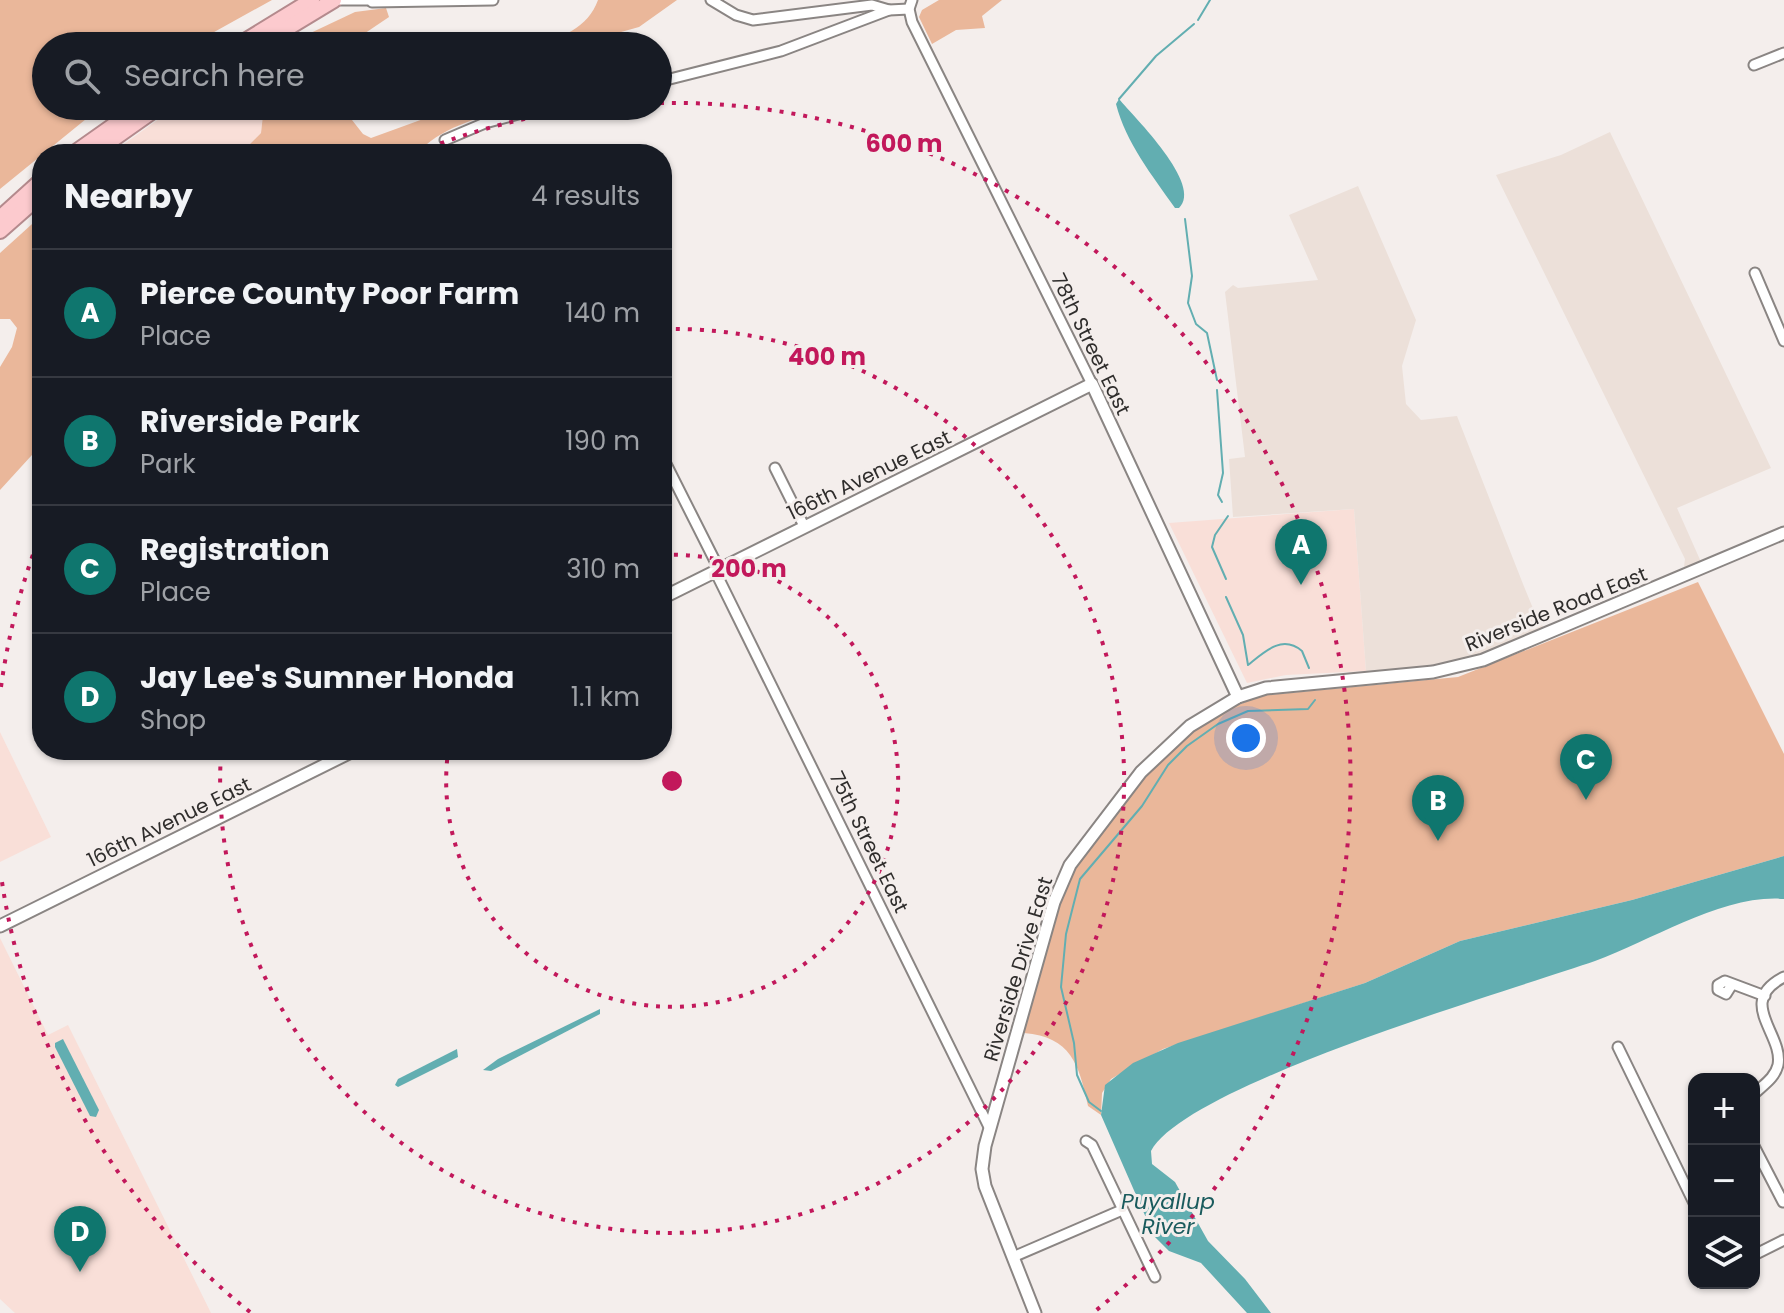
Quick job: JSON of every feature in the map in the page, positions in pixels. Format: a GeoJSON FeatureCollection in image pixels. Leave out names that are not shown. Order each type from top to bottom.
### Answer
{"type":"FeatureCollection","features":[{"type":"Feature","properties":{"kind":"highway"},"geometry":{"type":"LineString","coordinates":[[260,32],[312,0]]}},
{"type":"Feature","properties":{"kind":"highway"},"geometry":{"type":"LineString","coordinates":[[281,32],[334,0]]}},
{"type":"Feature","properties":{"kind":"highway"},"geometry":{"type":"LineString","coordinates":[[87,144],[121,120]]}},
{"type":"Feature","properties":{"kind":"highway"},"geometry":{"type":"LineString","coordinates":[[106,144],[140,120]]}},
{"type":"Feature","properties":{"kind":"highway"},"geometry":{"type":"LineString","coordinates":[[0,218],[32,189]]}},
{"type":"Feature","properties":{"kind":"highway"},"geometry":{"type":"LineString","coordinates":[[0,231],[32,203]]}},
{"type":"Feature","properties":{"kind":"street"},"geometry":{"type":"LineString","coordinates":[[334,0],[493,0]]}},
{"type":"Feature","properties":{"kind":"street"},"geometry":{"type":"LineString","coordinates":[[711,0],[736,15],[753,20],[872,5],[889,10]]}},
{"type":"Feature","properties":{"kind":"street"},"geometry":{"type":"LineString","coordinates":[[672,78],[799,46],[911,4]]}},
{"type":"Feature","properties":{"kind":"street","name":"78th Street East"},"geometry":{"type":"LineString","coordinates":[[911,4],[912,22],[1092,384],[1238,697]]}},
{"type":"Feature","properties":{"kind":"street"},"geometry":{"type":"LineString","coordinates":[[1754,65],[1784,53]]}},
{"type":"Feature","properties":{"kind":"street"},"geometry":{"type":"LineString","coordinates":[[445,140],[496,120]]}},
{"type":"Feature","properties":{"kind":"street"},"geometry":{"type":"LineString","coordinates":[[1755,273],[1784,341]]}},
{"type":"Feature","properties":{"kind":"street","name":"166th Avenue East"},"geometry":{"type":"LineString","coordinates":[[672,593],[1092,384]]}},
{"type":"Feature","properties":{"kind":"street"},"geometry":{"type":"LineString","coordinates":[[775,468],[804,526]]}},
{"type":"Feature","properties":{"kind":"street","name":"75th Street East"},"geometry":{"type":"LineString","coordinates":[[672,477],[990,1129]]}},
{"type":"Feature","properties":{"kind":"street","name":"Riverside Road East"},"geometry":{"type":"LineString","coordinates":[[1238,697],[1308,682],[1454,669],[1517,648],[1784,533]]}},
{"type":"Feature","properties":{"kind":"street","name":"Riverside Drive East"},"geometry":{"type":"LineString","coordinates":[[1035,1313],[983,1177],[990,1129],[1054,902],[1070,865],[1097,826],[1166,746],[1190,726],[1238,697]]}},
{"type":"Feature","properties":{"kind":"street","name":"166th Avenue East"},"geometry":{"type":"LineString","coordinates":[[0,926],[335,760]]}},
{"type":"Feature","properties":{"kind":"street"},"geometry":{"type":"LineString","coordinates":[[1760,1088],[1775,1073],[1779,1061],[1779,1049],[1763,1013],[1765,996],[1784,977]]}},
{"type":"Feature","properties":{"kind":"street"},"geometry":{"type":"LineString","coordinates":[[1731,986],[1765,996]]}},
{"type":"Feature","properties":{"kind":"street"},"geometry":{"type":"LineString","coordinates":[[1618,1047],[1688,1191]]}},
{"type":"Feature","properties":{"kind":"street"},"geometry":{"type":"LineString","coordinates":[[1086,1141],[1092,1145],[1155,1277]]}},
{"type":"Feature","properties":{"kind":"street"},"geometry":{"type":"LineString","coordinates":[[1760,1158],[1783,1202]]}},
{"type":"Feature","properties":{"kind":"street"},"geometry":{"type":"LineString","coordinates":[[1013,1257],[1122,1210]]}},
{"type":"Feature","properties":{"kind":"street"},"geometry":{"type":"LineString","coordinates":[[1760,1252],[1784,1240]]}},
{"type":"Feature","properties":{"kind":"shaded area"},"geometry":{"type":"Polygon","coordinates":[[[0,0],[272,0],[214,32],[32,32],[32,120],[85,120],[55,144],[32,144],[32,163],[0,189],[0,0]]]}},
{"type":"Feature","properties":{"kind":"shaded area"},"geometry":{"type":"Polygon","coordinates":[[[598,0],[677,0],[639,27],[621,32],[568,32],[588,18],[598,0]]]}},
{"type":"Feature","properties":{"kind":"shaded area"},"geometry":{"type":"Polygon","coordinates":[[[939,0],[1002,0],[982,16],[985,28],[956,30],[932,44],[919,17],[922,10],[939,0]]]}},
{"type":"Feature","properties":{"kind":"shaded area"},"geometry":{"type":"Polygon","coordinates":[[[386,8],[389,17],[367,32],[313,32],[355,12],[386,8]]]}},
{"type":"Feature","properties":{"kind":"shaded area"},"geometry":{"type":"Polygon","coordinates":[[[157,120],[262,120],[261,133],[250,144],[124,144],[157,120]]]}},
{"type":"Feature","properties":{"kind":"shaded area"},"geometry":{"type":"Polygon","coordinates":[[[262,120],[352,120],[363,134],[371,138],[420,120],[473,120],[452,128],[427,144],[250,144],[261,133],[262,120]]]}},
{"type":"Feature","properties":{"kind":"shaded area"},"geometry":{"type":"Polygon","coordinates":[[[1610,132],[1771,468],[1677,508],[1701,562],[1684,567],[1685,559],[1496,175],[1561,155],[1610,132]]]}},
{"type":"Feature","properties":{"kind":"shaded area"},"geometry":{"type":"Polygon","coordinates":[[[1358,186],[1416,320],[1402,366],[1406,404],[1421,420],[1457,416],[1539,623],[1544,627],[1472,658],[1443,665],[1366,671],[1354,509],[1233,517],[1229,459],[1245,457],[1225,292],[1233,285],[1238,288],[1318,280],[1289,215],[1358,186]]]}},
{"type":"Feature","properties":{"kind":"shaded area"},"geometry":{"type":"Polygon","coordinates":[[[32,224],[32,455],[0,490],[0,367],[12,347],[17,328],[10,319],[0,319],[0,253],[32,224]]]}},
{"type":"Feature","properties":{"kind":"shaded area"},"geometry":{"type":"Polygon","coordinates":[[[1354,509],[1366,671],[1286,675],[1247,683],[1169,523],[1354,509]]]}},
{"type":"Feature","properties":{"kind":"shaded area"},"geometry":{"type":"Polygon","coordinates":[[[1698,582],[1784,754],[1784,856],[1632,900],[1460,941],[1365,983],[1163,1049],[1111,1079],[1102,1093],[1101,1115],[1088,1106],[1081,1077],[1063,1047],[1053,1040],[1024,1033],[1055,917],[1077,861],[1142,777],[1203,724],[1220,713],[1266,695],[1458,677],[1698,582]]]}},
{"type":"Feature","properties":{"kind":"shaded area"},"geometry":{"type":"Polygon","coordinates":[[[0,732],[51,837],[0,862],[0,732]]]}},
{"type":"Feature","properties":{"kind":"shaded area"},"geometry":{"type":"Polygon","coordinates":[[[0,938],[48,1035],[68,1025],[211,1313],[15,1313],[0,1299],[0,938]]]}},
{"type":"Feature","properties":{"kind":"water"},"geometry":{"type":"Polygon","coordinates":[[[1119,99],[1175,168],[1184,197],[1179,208],[1175,208],[1133,145],[1120,118],[1116,104],[1119,99]]]}},
{"type":"Feature","properties":{"kind":"water","name":"Puyallup River"},"geometry":{"type":"Polygon","coordinates":[[[1784,856],[1784,899],[1761,899],[1713,911],[1595,961],[1355,1042],[1224,1097],[1177,1125],[1151,1151],[1152,1164],[1175,1182],[1208,1241],[1245,1279],[1271,1313],[1247,1313],[1201,1263],[1169,1251],[1154,1236],[1101,1115],[1105,1085],[1133,1063],[1178,1043],[1365,983],[1460,941],[1632,900],[1784,856]]]}},
{"type":"Feature","properties":{"kind":"water"},"geometry":{"type":"Polygon","coordinates":[[[600,1009],[600,1014],[491,1071],[483,1070],[498,1059],[600,1009]]]}},
{"type":"Feature","properties":{"kind":"water"},"geometry":{"type":"Polygon","coordinates":[[[63,1039],[99,1110],[96,1117],[90,1116],[55,1047],[55,1043],[63,1039]]]}},
{"type":"Feature","properties":{"kind":"water"},"geometry":{"type":"Polygon","coordinates":[[[457,1049],[458,1057],[398,1087],[395,1085],[398,1079],[457,1049]]]}},
{"type":"Feature","properties":{"kind":"waterway"},"geometry":{"type":"LineString","coordinates":[[1198,20],[1210,0]]}},
{"type":"Feature","properties":{"kind":"waterway"},"geometry":{"type":"LineString","coordinates":[[1119,99],[1156,56],[1194,24]]}},
{"type":"Feature","properties":{"kind":"waterway"},"geometry":{"type":"LineString","coordinates":[[1185,219],[1192,276],[1188,303],[1196,324],[1207,333],[1217,380]]}},
{"type":"Feature","properties":{"kind":"waterway"},"geometry":{"type":"LineString","coordinates":[[1217,390],[1223,473],[1218,495],[1222,502]]}},
{"type":"Feature","properties":{"kind":"waterway"},"geometry":{"type":"LineString","coordinates":[[1226,579],[1212,547],[1215,535],[1228,516]]}},
{"type":"Feature","properties":{"kind":"waterway"},"geometry":{"type":"LineString","coordinates":[[1226,597],[1243,635],[1248,665],[1274,647],[1287,644],[1302,651],[1309,668]]}},
{"type":"Feature","properties":{"kind":"waterway"},"geometry":{"type":"LineString","coordinates":[[1101,1111],[1089,1102],[1077,1075],[1074,1043],[1061,987],[1066,934],[1080,879],[1142,806],[1168,765],[1187,746],[1218,724],[1248,711],[1308,709],[1315,700]]}},
{"type":"Feature","properties":{"kind":"place","name":"Pierce County Poor Farm"},"geometry":{"type":"Point","coordinates":[1301,585]}},
{"type":"Feature","properties":{"kind":"place","name":"Registration"},"geometry":{"type":"Point","coordinates":[1586,800]}},
{"type":"Feature","properties":{"kind":"place","name":"Riverside Park"},"geometry":{"type":"Point","coordinates":[1438,841]}},
{"type":"Feature","properties":{"kind":"place","name":"Jay Lee's Sumner Honda"},"geometry":{"type":"Point","coordinates":[80,1272]}}]}
